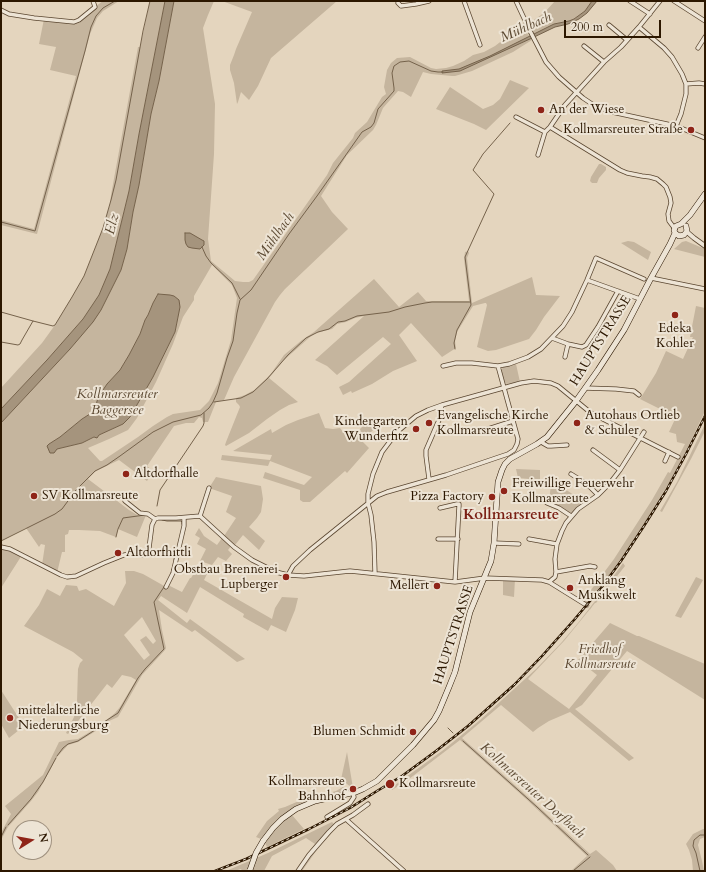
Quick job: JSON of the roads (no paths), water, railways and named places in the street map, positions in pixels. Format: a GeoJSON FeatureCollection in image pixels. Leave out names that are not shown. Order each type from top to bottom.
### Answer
{"type":"FeatureCollection","features":[{"type":"Feature","properties":{"kind":"main road"},"geometry":{"type":"LineString","coordinates":[[680,230],[705,194]]}},
{"type":"Feature","properties":{"kind":"main road","name":"HAUPTSTRASSE"},"geometry":{"type":"LineString","coordinates":[[250,871],[256,854],[263,841],[273,828],[290,813],[315,801],[353,793],[370,785],[410,749],[434,720],[450,687],[470,612],[491,561],[494,543],[498,482],[505,464],[515,452],[541,442],[547,437],[576,401],[624,330],[670,244],[680,230]]}},
{"type":"Feature","properties":{"kind":"street"},"geometry":{"type":"LineString","coordinates":[[1,10],[10,14],[34,18],[74,22],[79,20],[95,7],[92,1]]}},
{"type":"Feature","properties":{"kind":"street"},"geometry":{"type":"LineString","coordinates":[[398,3],[401,6],[429,1]]}},
{"type":"Feature","properties":{"kind":"street"},"geometry":{"type":"LineString","coordinates":[[464,1],[480,45]]}},
{"type":"Feature","properties":{"kind":"street"},"geometry":{"type":"LineString","coordinates":[[516,1],[546,62],[575,92],[596,106],[612,112],[676,126],[705,138]]}},
{"type":"Feature","properties":{"kind":"street"},"geometry":{"type":"LineString","coordinates":[[630,1],[650,14]]}},
{"type":"Feature","properties":{"kind":"street"},"geometry":{"type":"LineString","coordinates":[[538,155],[545,132],[550,127],[564,105],[639,27],[660,1]]}},
{"type":"Feature","properties":{"kind":"street"},"geometry":{"type":"LineString","coordinates":[[674,1],[705,21]]}},
{"type":"Feature","properties":{"kind":"street"},"geometry":{"type":"LineString","coordinates":[[609,26],[627,40]]}},
{"type":"Feature","properties":{"kind":"street"},"geometry":{"type":"LineString","coordinates":[[639,27],[664,48],[672,57],[686,84],[686,98],[682,113],[676,126]]}},
{"type":"Feature","properties":{"kind":"street"},"geometry":{"type":"LineString","coordinates":[[698,48],[705,37]]}},
{"type":"Feature","properties":{"kind":"street"},"geometry":{"type":"LineString","coordinates":[[584,46],[604,62]]}},
{"type":"Feature","properties":{"kind":"street"},"geometry":{"type":"LineString","coordinates":[[686,84],[705,84]]}},
{"type":"Feature","properties":{"kind":"street"},"geometry":{"type":"LineString","coordinates":[[516,117],[545,132]]}},
{"type":"Feature","properties":{"kind":"street"},"geometry":{"type":"LineString","coordinates":[[550,127],[620,170],[627,173],[657,179],[666,187],[670,197],[671,203],[668,214],[669,219],[689,238],[694,238],[705,246]]}},
{"type":"Feature","properties":{"kind":"street"},"geometry":{"type":"LineString","coordinates":[[443,366],[472,362],[498,366],[509,364],[528,357],[541,349],[563,326],[572,312],[596,258],[644,279]]}},
{"type":"Feature","properties":{"kind":"street"},"geometry":{"type":"LineString","coordinates":[[651,278],[705,289]]}},
{"type":"Feature","properties":{"kind":"street"},"geometry":{"type":"LineString","coordinates":[[587,280],[640,299]]}},
{"type":"Feature","properties":{"kind":"street"},"geometry":{"type":"LineString","coordinates":[[552,338],[582,347],[586,345],[618,291]]}},
{"type":"Feature","properties":{"kind":"street"},"geometry":{"type":"LineString","coordinates":[[565,357],[568,344]]}},
{"type":"Feature","properties":{"kind":"street"},"geometry":{"type":"LineString","coordinates":[[288,575],[293,566],[310,550],[377,496],[515,452],[518,439],[498,366]]}},
{"type":"Feature","properties":{"kind":"street"},"geometry":{"type":"LineString","coordinates":[[375,573],[374,542],[368,503],[368,494],[375,470],[382,452],[389,441],[416,416],[428,410],[527,382],[551,383],[558,386],[591,413],[678,457]]}},
{"type":"Feature","properties":{"kind":"street"},"geometry":{"type":"LineString","coordinates":[[585,388],[634,391],[639,395]]}},
{"type":"Feature","properties":{"kind":"street"},"geometry":{"type":"LineString","coordinates":[[429,480],[426,450],[439,420],[442,405]]}},
{"type":"Feature","properties":{"kind":"street"},"geometry":{"type":"LineString","coordinates":[[488,429],[513,421]]}},
{"type":"Feature","properties":{"kind":"street"},"geometry":{"type":"LineString","coordinates":[[549,582],[555,577],[557,544],[562,531],[571,516],[578,509],[598,495],[610,483],[644,432]]}},
{"type":"Feature","properties":{"kind":"street"},"geometry":{"type":"LineString","coordinates":[[541,442],[548,446],[567,445]]}},
{"type":"Feature","properties":{"kind":"street"},"geometry":{"type":"LineString","coordinates":[[593,450],[620,470]]}},
{"type":"Feature","properties":{"kind":"street"},"geometry":{"type":"LineString","coordinates":[[665,461],[669,452]]}},
{"type":"Feature","properties":{"kind":"street"},"geometry":{"type":"LineString","coordinates":[[499,458],[505,464]]}},
{"type":"Feature","properties":{"kind":"street"},"geometry":{"type":"LineString","coordinates":[[571,474],[587,484],[598,495]]}},
{"type":"Feature","properties":{"kind":"street"},"geometry":{"type":"LineString","coordinates":[[200,516],[209,488]]}},
{"type":"Feature","properties":{"kind":"street"},"geometry":{"type":"LineString","coordinates":[[125,501],[140,513],[148,514],[155,519],[200,516],[234,547],[252,560],[276,572],[288,575],[304,576],[350,571],[455,582],[485,578],[542,580],[549,582],[586,605]]}},
{"type":"Feature","properties":{"kind":"street"},"geometry":{"type":"LineString","coordinates":[[547,503],[559,508],[571,516]]}},
{"type":"Feature","properties":{"kind":"street"},"geometry":{"type":"LineString","coordinates":[[440,508],[459,504],[455,582]]}},
{"type":"Feature","properties":{"kind":"street"},"geometry":{"type":"LineString","coordinates":[[166,587],[173,573],[184,526],[184,518]]}},
{"type":"Feature","properties":{"kind":"street"},"geometry":{"type":"LineString","coordinates":[[1,547],[10,549],[61,575],[67,577],[76,576],[124,555],[145,554],[149,548],[152,525],[155,519]]}},
{"type":"Feature","properties":{"kind":"street"},"geometry":{"type":"LineString","coordinates":[[438,539],[458,539]]}},
{"type":"Feature","properties":{"kind":"street"},"geometry":{"type":"LineString","coordinates":[[529,539],[557,544]]}},
{"type":"Feature","properties":{"kind":"street"},"geometry":{"type":"LineString","coordinates":[[494,543],[519,544]]}},
{"type":"Feature","properties":{"kind":"street"},"geometry":{"type":"LineString","coordinates":[[556,572],[592,565]]}},
{"type":"Feature","properties":{"kind":"street","name":"HAUPTSTRASSE"},"geometry":{"type":"LineString","coordinates":[[326,817],[350,803],[354,797],[353,793]]}},
{"type":"Feature","properties":{"kind":"street"},"geometry":{"type":"LineString","coordinates":[[298,871],[309,855],[337,824],[368,804]]}},
{"type":"Feature","properties":{"kind":"street"},"geometry":{"type":"LineString","coordinates":[[346,819],[404,871]]}},
{"type":"Feature","properties":{"kind":"water"},"geometry":{"type":"Polygon","coordinates":[[[165,1],[174,1],[159,81],[151,114],[127,249],[121,270],[101,310],[93,322],[1,423],[1,409],[83,319],[99,295],[110,269],[129,191],[165,1]]]}},
{"type":"Feature","properties":{"kind":"water"},"geometry":{"type":"Polygon","coordinates":[[[592,1],[597,1],[587,13],[579,19],[568,24],[555,27],[460,71],[442,73],[442,71],[459,69],[490,56],[554,24],[574,19],[585,11],[592,1]]]}},
{"type":"Feature","properties":{"kind":"water"},"geometry":{"type":"Polygon","coordinates":[[[185,233],[190,233],[204,241],[204,245],[200,249],[188,247],[185,240],[185,233]]]}},
{"type":"Feature","properties":{"kind":"water","name":"Kollmarsreuter Baggersee"},"geometry":{"type":"Polygon","coordinates":[[[158,294],[174,296],[179,300],[180,307],[175,332],[153,377],[130,417],[123,424],[99,435],[97,438],[94,437],[82,443],[57,449],[54,453],[50,453],[47,446],[49,444],[93,412],[101,393],[120,370],[129,355],[158,294]]]}},
{"type":"Feature","properties":{"kind":"waterway"},"geometry":{"type":"LineString","coordinates":[[1,222],[35,231],[91,27],[96,16],[103,8],[115,1]]}},
{"type":"Feature","properties":{"kind":"waterway","name":"Elz"},"geometry":{"type":"LineString","coordinates":[[1,342],[18,345],[20,344],[33,321],[53,326],[55,325],[84,276],[103,228],[116,180],[143,31],[150,1]]}},
{"type":"Feature","properties":{"kind":"waterway","name":"Mühlbach"},"geometry":{"type":"LineString","coordinates":[[1,541],[62,509],[76,490],[95,471],[107,465],[153,432],[173,422],[201,415],[209,408],[217,393],[233,341],[240,300],[251,290],[362,132],[371,127],[374,123],[378,109],[394,91],[392,73],[394,66],[400,62],[409,61],[431,71],[443,72]]}},
{"type":"Feature","properties":{"kind":"waterway"},"geometry":{"type":"LineString","coordinates":[[455,349],[454,343],[457,330],[471,305],[465,257],[494,194],[473,170],[483,154],[510,123]]}},
{"type":"Feature","properties":{"kind":"waterway"},"geometry":{"type":"LineString","coordinates":[[202,247],[211,263],[232,283],[240,299]]}},
{"type":"Feature","properties":{"kind":"waterway"},"geometry":{"type":"LineString","coordinates":[[214,402],[241,398],[253,392],[306,338],[318,332],[329,329],[338,322],[357,316],[389,312],[425,303],[470,302]]}},
{"type":"Feature","properties":{"kind":"waterway"},"geometry":{"type":"LineString","coordinates":[[1,312],[33,321]]}},
{"type":"Feature","properties":{"kind":"waterway"},"geometry":{"type":"LineString","coordinates":[[157,506],[160,490],[203,426],[204,413]]}},
{"type":"Feature","properties":{"kind":"waterway"},"geometry":{"type":"LineString","coordinates":[[116,537],[123,518],[145,515]]}},
{"type":"Feature","properties":{"kind":"waterway"},"geometry":{"type":"LineString","coordinates":[[162,520],[181,521],[182,524]]}},
{"type":"Feature","properties":{"kind":"waterway"},"geometry":{"type":"LineString","coordinates":[[174,560],[175,555]]}},
{"type":"Feature","properties":{"kind":"waterway"},"geometry":{"type":"LineString","coordinates":[[171,574],[172,569]]}},
{"type":"Feature","properties":{"kind":"waterway"},"geometry":{"type":"LineString","coordinates":[[57,756],[68,744],[78,741],[118,713],[138,678],[164,649],[154,602],[166,584]]}},
{"type":"Feature","properties":{"kind":"waterway","name":"Kollmarsreuter Dorfbach"},"geometry":{"type":"LineString","coordinates":[[448,728],[453,733]]}},
{"type":"Feature","properties":{"kind":"waterway","name":"Kollmarsreuter Dorfbach"},"geometry":{"type":"LineString","coordinates":[[463,741],[588,855]]}},
{"type":"Feature","properties":{"kind":"waterway"},"geometry":{"type":"LineString","coordinates":[[8,825],[31,799],[43,782],[56,758]]}},
{"type":"Feature","properties":{"kind":"waterway"},"geometry":{"type":"LineString","coordinates":[[1,837],[6,827]]}},
{"type":"Feature","properties":{"kind":"waterway"},"geometry":{"type":"LineString","coordinates":[[700,871],[693,846],[694,840],[700,835],[705,835]]}},
{"type":"Feature","properties":{"kind":"waterway","name":"Kollmarsreuter Dorfbach"},"geometry":{"type":"LineString","coordinates":[[573,871],[590,857]]}},
{"type":"Feature","properties":{"kind":"tunnel"},"geometry":{"type":"LineString","coordinates":[[586,605],[591,608]]}},
{"type":"Feature","properties":{"kind":"railway"},"geometry":{"type":"LineString","coordinates":[[215,871],[246,859],[309,829],[350,808],[402,776],[468,726],[514,685],[574,620],[621,561],[666,491],[705,416]]}},
{"type":"Feature","properties":{"kind":"place","name":"An der Wiese"},"geometry":{"type":"Point","coordinates":[541,110]}},
{"type":"Feature","properties":{"kind":"place","name":"Kollmarsreuter Straße"},"geometry":{"type":"Point","coordinates":[691,130]}},
{"type":"Feature","properties":{"kind":"place","name":"Edeka Kohler"},"geometry":{"type":"Point","coordinates":[675,315]}},
{"type":"Feature","properties":{"kind":"place","name":"Evangelische Kirche Kollmarsreute"},"geometry":{"type":"Point","coordinates":[429,423]}},
{"type":"Feature","properties":{"kind":"place","name":"Autohaus Ortlieb & Schuler"},"geometry":{"type":"Point","coordinates":[577,423]}},
{"type":"Feature","properties":{"kind":"place","name":"Kindergarten Wunderfitz"},"geometry":{"type":"Point","coordinates":[416,429]}},
{"type":"Feature","properties":{"kind":"place","name":"Altdorfhalle"},"geometry":{"type":"Point","coordinates":[126,474]}},
{"type":"Feature","properties":{"kind":"place","name":"Freiwillige Feuerwehr Kollmarsreute"},"geometry":{"type":"Point","coordinates":[504,491]}},
{"type":"Feature","properties":{"kind":"place","name":"SV Kollmarsreute"},"geometry":{"type":"Point","coordinates":[34,496]}},
{"type":"Feature","properties":{"kind":"place","name":"Pizza Factory"},"geometry":{"type":"Point","coordinates":[492,497]}},
{"type":"Feature","properties":{"kind":"place","name":"Altdorfhittli"},"geometry":{"type":"Point","coordinates":[118,553]}},
{"type":"Feature","properties":{"kind":"place","name":"Obstbau Brennerei Lupberger"},"geometry":{"type":"Point","coordinates":[286,577]}},
{"type":"Feature","properties":{"kind":"place","name":"Mellert"},"geometry":{"type":"Point","coordinates":[437,586]}},
{"type":"Feature","properties":{"kind":"place","name":"Anklang Musikwelt"},"geometry":{"type":"Point","coordinates":[570,588]}},
{"type":"Feature","properties":{"kind":"place","name":"mittelalterliche Niederungsburg"},"geometry":{"type":"Point","coordinates":[10,718]}},
{"type":"Feature","properties":{"kind":"place","name":"Blumen Schmidt"},"geometry":{"type":"Point","coordinates":[413,732]}},
{"type":"Feature","properties":{"kind":"place","name":"Kollmarsreute"},"geometry":{"type":"Point","coordinates":[390,784]}},
{"type":"Feature","properties":{"kind":"place","name":"Kollmarsreute Bahnhof"},"geometry":{"type":"Point","coordinates":[353,789]}},
{"type":"Feature","properties":{"kind":"district","name":"Kollmarsreute"},"geometry":{"type":"Point","coordinates":[511,516]}},
{"type":"Feature","properties":{"kind":"park label","name":"Friedhof Kollmarsreute"},"geometry":{"type":"Point","coordinates":[600,658]}}]}
